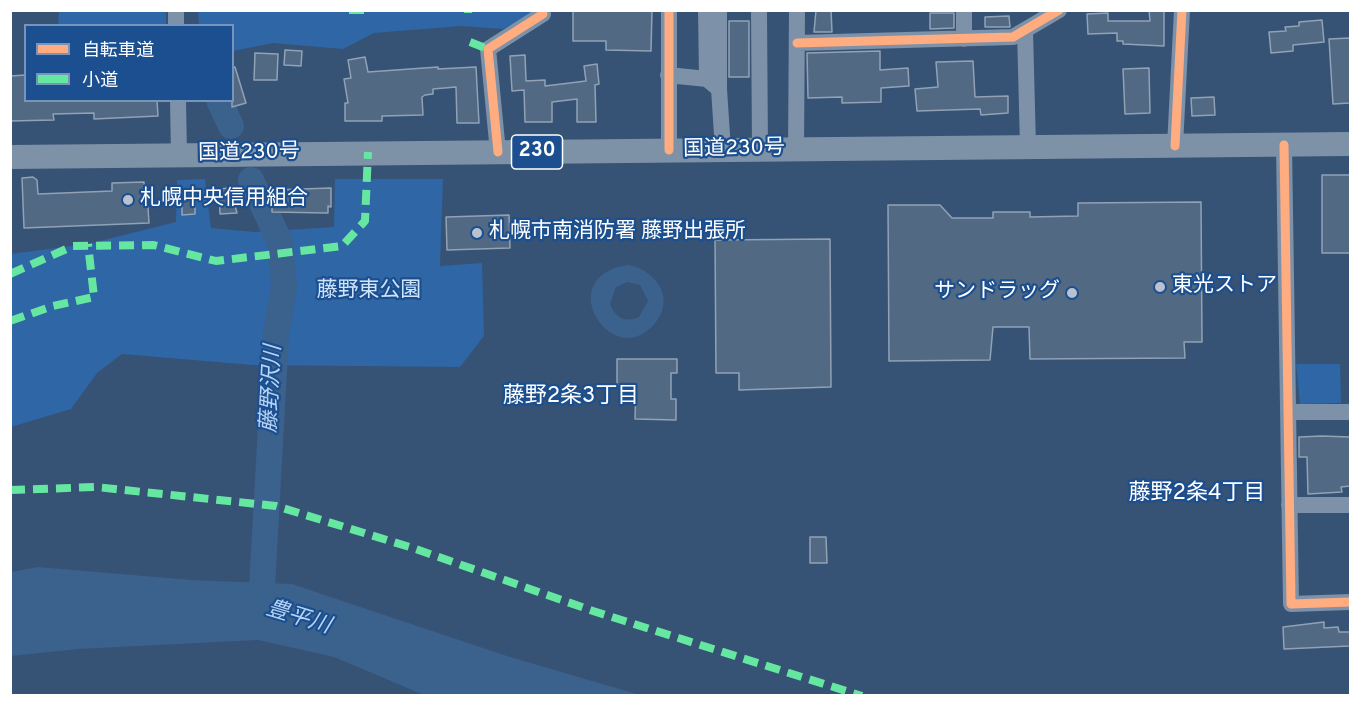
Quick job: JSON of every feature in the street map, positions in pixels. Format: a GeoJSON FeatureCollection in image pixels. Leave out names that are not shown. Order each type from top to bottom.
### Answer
{"type":"FeatureCollection","features":[{"type":"Feature","properties":{"kind":"highway","name":"国道230号"},"geometry":{"type":"LineString","coordinates":[[10,157],[1350,144]]}},
{"type":"Feature","properties":{"kind":"street"},"geometry":{"type":"LineString","coordinates":[[669,10],[669,150]]}},
{"type":"Feature","properties":{"kind":"street"},"geometry":{"type":"LineString","coordinates":[[706,10],[713,84],[723,150]]}},
{"type":"Feature","properties":{"kind":"street"},"geometry":{"type":"LineString","coordinates":[[713,84],[719,10]]}},
{"type":"Feature","properties":{"kind":"street"},"geometry":{"type":"LineString","coordinates":[[759,10],[760,150]]}},
{"type":"Feature","properties":{"kind":"street"},"geometry":{"type":"LineString","coordinates":[[796,149],[797,10]]}},
{"type":"Feature","properties":{"kind":"street"},"geometry":{"type":"LineString","coordinates":[[964,10],[964,39]]}},
{"type":"Feature","properties":{"kind":"street"},"geometry":{"type":"LineString","coordinates":[[797,43],[1013,37],[1059,10]]}},
{"type":"Feature","properties":{"kind":"street"},"geometry":{"type":"LineString","coordinates":[[1175,146],[1182,10]]}},
{"type":"Feature","properties":{"kind":"street"},"geometry":{"type":"LineString","coordinates":[[498,152],[488,49],[543,14]]}},
{"type":"Feature","properties":{"kind":"street"},"geometry":{"type":"LineString","coordinates":[[1025,30],[1028,147]]}},
{"type":"Feature","properties":{"kind":"street"},"geometry":{"type":"LineString","coordinates":[[668,75],[713,84]]}},
{"type":"Feature","properties":{"kind":"street"},"geometry":{"type":"LineString","coordinates":[[178,102],[179,155]]}},
{"type":"Feature","properties":{"kind":"street"},"geometry":{"type":"LineString","coordinates":[[1284,146],[1291,604],[1350,602]]}},
{"type":"Feature","properties":{"kind":"street"},"geometry":{"type":"LineString","coordinates":[[1288,412],[1350,412]]}},
{"type":"Feature","properties":{"kind":"street"},"geometry":{"type":"LineString","coordinates":[[1289,505],[1350,505]]}},
{"type":"Feature","properties":{"kind":"green space"},"geometry":{"type":"Polygon","coordinates":[[[59,11],[166,11],[166,24],[58,24],[59,11]]]}},
{"type":"Feature","properties":{"kind":"green space"},"geometry":{"type":"Polygon","coordinates":[[[198,11],[538,11],[503,29],[461,26],[374,33],[343,49],[273,43],[234,51],[234,24],[199,24],[198,11]]]}},
{"type":"Feature","properties":{"kind":"green space","name":"藤野東公園"},"geometry":{"type":"Polygon","coordinates":[[[205,179],[211,228],[255,232],[334,227],[335,179],[443,179],[440,266],[482,263],[484,336],[460,367],[252,365],[122,354],[97,373],[71,409],[11,427],[10,254],[88,244],[176,222],[177,180],[205,179]]]}},
{"type":"Feature","properties":{"kind":"green space"},"geometry":{"type":"Polygon","coordinates":[[[1296,364],[1340,364],[1341,403],[1300,404],[1296,364]]]}},
{"type":"Feature","properties":{"kind":"water"},"geometry":{"type":"Polygon","coordinates":[[[628,265],[646,272],[659,286],[664,303],[662,313],[656,322],[639,336],[623,337],[608,331],[597,318],[591,302],[593,286],[605,273],[628,265]],[[628,282],[616,287],[610,304],[618,316],[625,319],[639,317],[648,301],[640,285],[628,282]]]}},
{"type":"Feature","properties":{"kind":"water","name":"豊平川"},"geometry":{"type":"Polygon","coordinates":[[[38,567],[192,580],[292,584],[507,656],[640,695],[424,695],[334,657],[258,640],[79,649],[11,656],[11,572],[38,567]]]}},
{"type":"Feature","properties":{"kind":"building"},"geometry":{"type":"Polygon","coordinates":[[[573,10],[652,10],[651,51],[606,50],[606,41],[573,41],[573,10]]]}},
{"type":"Feature","properties":{"kind":"building"},"geometry":{"type":"Polygon","coordinates":[[[816,10],[831,10],[832,32],[814,32],[816,10]]]}},
{"type":"Feature","properties":{"kind":"building"},"geometry":{"type":"Polygon","coordinates":[[[1149,10],[1164,10],[1164,46],[1123,44],[1123,41],[1117,41],[1117,33],[1088,34],[1087,14],[1108,13],[1108,21],[1150,21],[1149,10]]]}},
{"type":"Feature","properties":{"kind":"building"},"geometry":{"type":"Polygon","coordinates":[[[930,13],[954,13],[954,28],[930,29],[930,13]]]}},
{"type":"Feature","properties":{"kind":"building"},"geometry":{"type":"Polygon","coordinates":[[[1009,16],[1010,27],[985,27],[985,17],[1009,16]]]}},
{"type":"Feature","properties":{"kind":"building"},"geometry":{"type":"Polygon","coordinates":[[[1322,20],[1324,42],[1293,45],[1293,51],[1271,53],[1269,32],[1286,31],[1285,27],[1299,26],[1299,22],[1322,20]]]}},
{"type":"Feature","properties":{"kind":"building"},"geometry":{"type":"Polygon","coordinates":[[[729,21],[749,21],[749,77],[729,77],[729,21]]]}},
{"type":"Feature","properties":{"kind":"building"},"geometry":{"type":"Polygon","coordinates":[[[1350,38],[1350,103],[1333,104],[1329,39],[1350,38]]]}},
{"type":"Feature","properties":{"kind":"building"},"geometry":{"type":"Polygon","coordinates":[[[285,50],[302,51],[301,66],[284,65],[285,50]]]}},
{"type":"Feature","properties":{"kind":"building"},"geometry":{"type":"Polygon","coordinates":[[[880,51],[880,70],[908,68],[909,86],[881,88],[881,102],[842,103],[842,97],[808,98],[807,53],[880,51]]]}},
{"type":"Feature","properties":{"kind":"building"},"geometry":{"type":"Polygon","coordinates":[[[255,53],[278,54],[277,80],[254,80],[255,53]]]}},
{"type":"Feature","properties":{"kind":"building"},"geometry":{"type":"Polygon","coordinates":[[[525,55],[526,81],[545,80],[545,86],[586,81],[584,66],[597,64],[599,84],[595,85],[596,122],[577,122],[577,99],[552,102],[552,122],[525,122],[524,90],[512,91],[510,56],[525,55]]]}},
{"type":"Feature","properties":{"kind":"building"},"geometry":{"type":"Polygon","coordinates":[[[365,57],[368,72],[476,67],[479,123],[457,123],[456,87],[433,89],[433,94],[422,97],[423,115],[382,116],[382,121],[345,121],[345,103],[348,103],[344,79],[351,78],[348,60],[365,57]]]}},
{"type":"Feature","properties":{"kind":"building"},"geometry":{"type":"Polygon","coordinates":[[[973,61],[975,97],[1008,96],[1008,113],[981,115],[980,109],[917,111],[915,89],[938,87],[936,62],[973,61]]]}},
{"type":"Feature","properties":{"kind":"building"},"geometry":{"type":"Polygon","coordinates":[[[234,67],[246,103],[232,107],[232,102],[234,102],[234,67]]]}},
{"type":"Feature","properties":{"kind":"building"},"geometry":{"type":"Polygon","coordinates":[[[1149,68],[1150,113],[1125,114],[1123,69],[1149,68]]]}},
{"type":"Feature","properties":{"kind":"building"},"geometry":{"type":"Polygon","coordinates":[[[24,75],[24,102],[157,102],[158,116],[94,119],[94,113],[53,114],[54,120],[10,121],[10,76],[24,75]]]}},
{"type":"Feature","properties":{"kind":"building"},"geometry":{"type":"Polygon","coordinates":[[[1214,97],[1215,115],[1192,116],[1191,98],[1214,97]]]}},
{"type":"Feature","properties":{"kind":"building"},"geometry":{"type":"Polygon","coordinates":[[[1322,175],[1350,175],[1350,253],[1322,253],[1322,175]]]}},
{"type":"Feature","properties":{"kind":"building"},"geometry":{"type":"Polygon","coordinates":[[[33,177],[37,180],[38,194],[112,191],[112,183],[144,182],[145,207],[148,207],[149,223],[24,228],[22,178],[33,177]]]}},
{"type":"Feature","properties":{"kind":"building"},"geometry":{"type":"Polygon","coordinates":[[[230,188],[237,213],[220,214],[219,189],[230,188]]]}},
{"type":"Feature","properties":{"kind":"building"},"geometry":{"type":"Polygon","coordinates":[[[331,188],[331,207],[328,206],[328,213],[272,212],[272,190],[331,188]]]}},
{"type":"Feature","properties":{"kind":"building"},"geometry":{"type":"Polygon","coordinates":[[[182,200],[195,200],[195,214],[182,215],[182,200]]]}},
{"type":"Feature","properties":{"kind":"building"},"geometry":{"type":"Polygon","coordinates":[[[1201,202],[1202,342],[1184,342],[1185,358],[1030,359],[1029,327],[993,327],[990,360],[889,361],[888,205],[940,205],[952,218],[993,218],[993,212],[1030,212],[1030,217],[1078,216],[1078,203],[1201,202]]]}},
{"type":"Feature","properties":{"kind":"building"},"geometry":{"type":"Polygon","coordinates":[[[509,215],[510,248],[447,250],[446,217],[509,215]]]}},
{"type":"Feature","properties":{"kind":"building"},"geometry":{"type":"Polygon","coordinates":[[[830,239],[831,387],[739,390],[739,373],[716,373],[715,240],[830,239]]]}},
{"type":"Feature","properties":{"kind":"building"},"geometry":{"type":"Polygon","coordinates":[[[617,359],[677,359],[677,373],[671,373],[671,399],[676,399],[676,420],[635,419],[636,385],[617,385],[617,359]]]}},
{"type":"Feature","properties":{"kind":"building"},"geometry":{"type":"Polygon","coordinates":[[[1299,437],[1350,437],[1350,486],[1341,487],[1342,492],[1308,494],[1307,457],[1299,457],[1299,437]]]}},
{"type":"Feature","properties":{"kind":"building"},"geometry":{"type":"Polygon","coordinates":[[[810,537],[826,537],[827,563],[810,563],[810,537]]]}},
{"type":"Feature","properties":{"kind":"building"},"geometry":{"type":"Polygon","coordinates":[[[1324,622],[1324,628],[1338,627],[1339,632],[1350,632],[1350,646],[1284,649],[1283,627],[1324,622]]]}},
{"type":"Feature","properties":{"kind":"waterway","name":"藤野沢川"},"geometry":{"type":"LineString","coordinates":[[220,102],[231,126]]}},
{"type":"Feature","properties":{"kind":"waterway","name":"藤野沢川"},"geometry":{"type":"LineString","coordinates":[[251,180],[280,242],[284,287],[276,335],[261,606]]}},
{"type":"Feature","properties":{"kind":"marked path"},"geometry":{"type":"LineString","coordinates":[[349,10],[372,10]]}},
{"type":"Feature","properties":{"kind":"marked path"},"geometry":{"type":"LineString","coordinates":[[470,42],[488,49]]}},
{"type":"Feature","properties":{"kind":"marked path"},"geometry":{"type":"LineString","coordinates":[[10,274],[73,246],[154,245],[216,261],[342,246],[365,221],[368,152]]}},
{"type":"Feature","properties":{"kind":"marked path"},"geometry":{"type":"LineString","coordinates":[[10,321],[53,306],[94,297],[88,244]]}},
{"type":"Feature","properties":{"kind":"marked path"},"geometry":{"type":"LineString","coordinates":[[10,490],[96,487],[276,506],[413,548],[593,611],[862,696]]}},
{"type":"Feature","properties":{"kind":"cycle path"},"geometry":{"type":"LineString","coordinates":[[669,10],[669,150]]}},
{"type":"Feature","properties":{"kind":"cycle path"},"geometry":{"type":"LineString","coordinates":[[797,43],[1013,37],[1059,10]]}},
{"type":"Feature","properties":{"kind":"cycle path"},"geometry":{"type":"LineString","coordinates":[[1175,146],[1182,10]]}},
{"type":"Feature","properties":{"kind":"cycle path"},"geometry":{"type":"LineString","coordinates":[[498,152],[488,49],[543,14]]}},
{"type":"Feature","properties":{"kind":"cycle path"},"geometry":{"type":"LineString","coordinates":[[1284,145],[1291,604],[1350,602]]}},
{"type":"Feature","properties":{"kind":"place","name":"札幌中央信用組合"},"geometry":{"type":"Point","coordinates":[128,200]}},
{"type":"Feature","properties":{"kind":"place","name":"札幌市南消防署 藤野出張所"},"geometry":{"type":"Point","coordinates":[477,233]}},
{"type":"Feature","properties":{"kind":"place","name":"東光ストア"},"geometry":{"type":"Point","coordinates":[1160,287]}},
{"type":"Feature","properties":{"kind":"place","name":"サンドラッグ"},"geometry":{"type":"Point","coordinates":[1072,293]}},
{"type":"Feature","properties":{"kind":"district","name":"藤野2条3丁目"},"geometry":{"type":"Point","coordinates":[571,398]}},
{"type":"Feature","properties":{"kind":"district","name":"藤野2条4丁目"},"geometry":{"type":"Point","coordinates":[1197,495]}}]}
